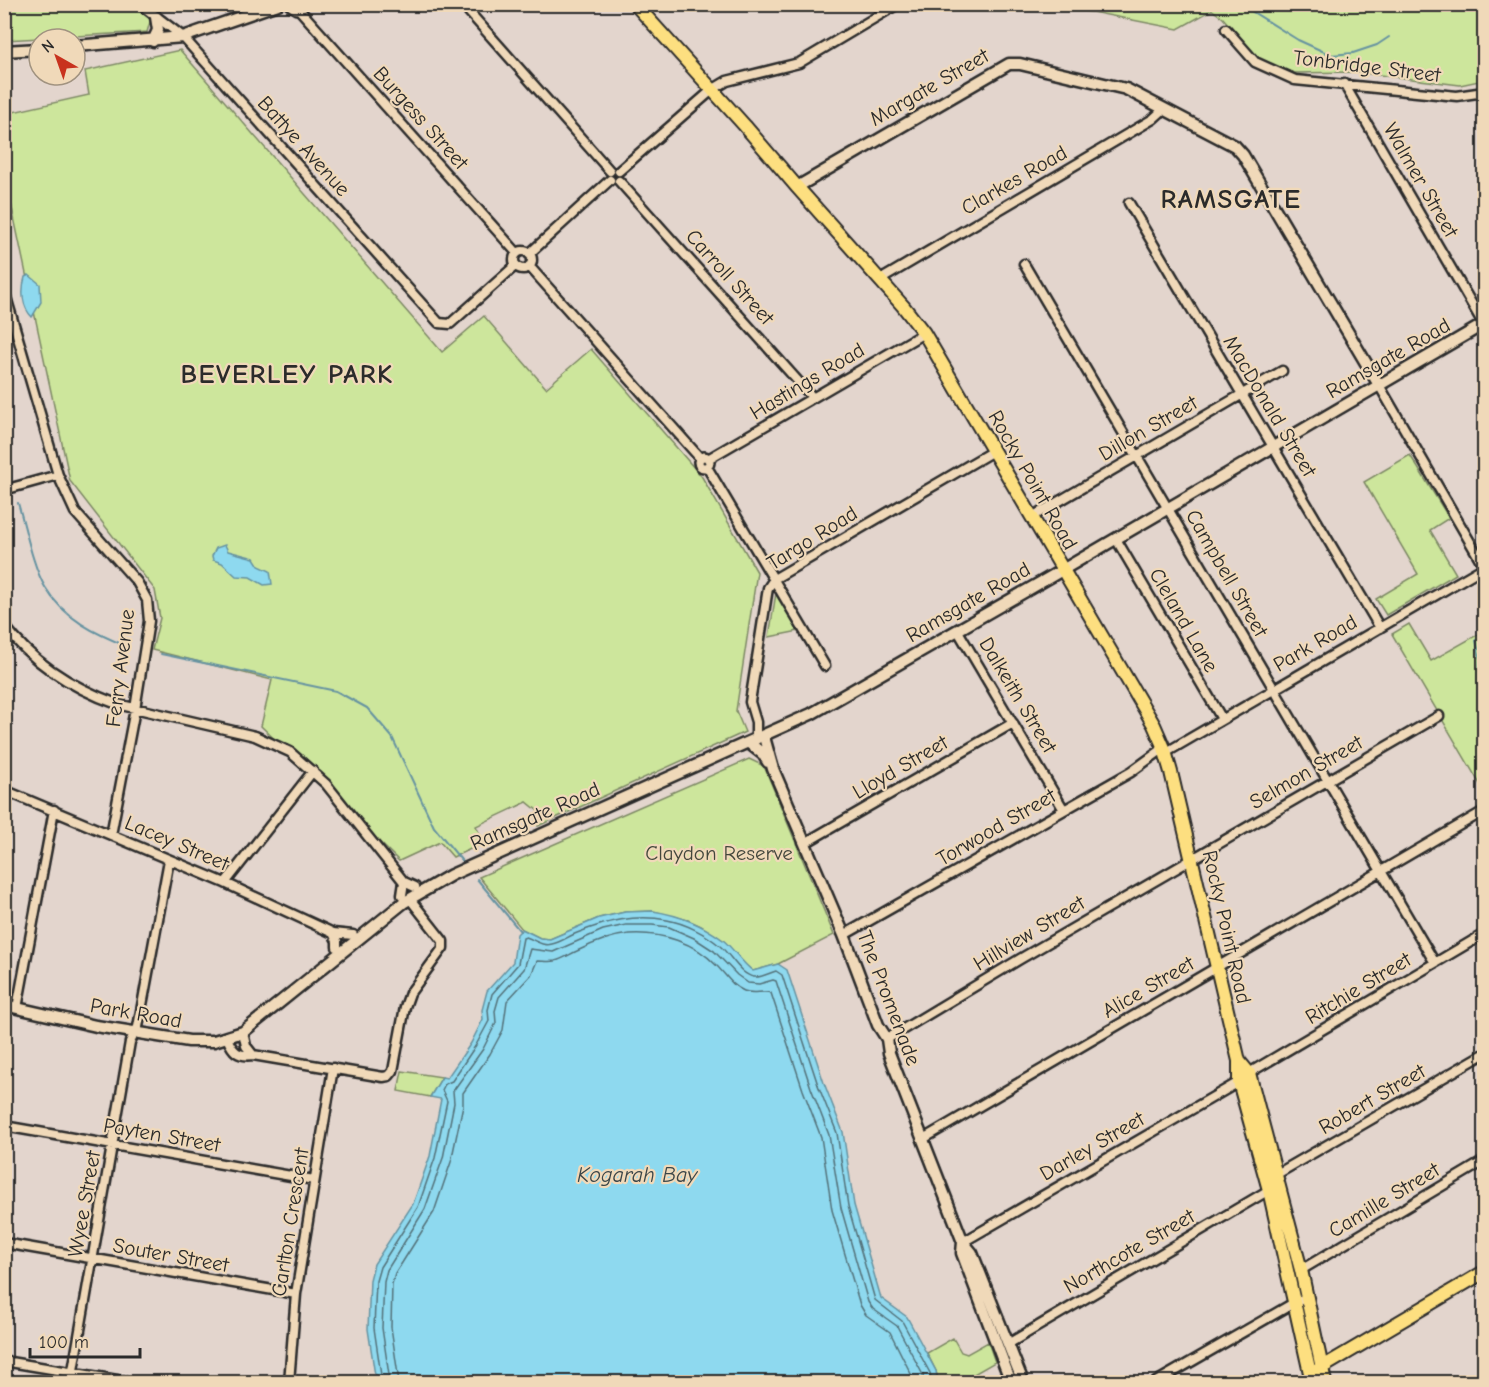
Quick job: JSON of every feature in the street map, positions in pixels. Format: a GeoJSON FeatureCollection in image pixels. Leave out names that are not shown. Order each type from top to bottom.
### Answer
{"type":"FeatureCollection","features":[{"type":"Feature","properties":{"kind":"main road"},"geometry":{"type":"LineString","coordinates":[[87,45],[183,37],[254,9],[278,4]]}},
{"type":"Feature","properties":{"kind":"main road","name":"Rocky Point Road"},"geometry":{"type":"LineString","coordinates":[[634,4],[746,126],[924,333],[1154,725],[1164,750],[1239,1061],[1239,1082],[1300,1300],[1326,1383]]}},
{"type":"Feature","properties":{"kind":"main road"},"geometry":{"type":"LineString","coordinates":[[153,41],[158,30],[156,17]]}},
{"type":"Feature","properties":{"kind":"main road"},"geometry":{"type":"LineString","coordinates":[[4,51],[27,50]]}},
{"type":"Feature","properties":{"kind":"main road","name":"Margate Street"},"geometry":{"type":"LineString","coordinates":[[797,187],[1009,64],[1020,64],[1126,89],[1235,146],[1243,155],[1379,385]]}},
{"type":"Feature","properties":{"kind":"main road","name":"Ramsgate Road"},"geometry":{"type":"LineString","coordinates":[[227,1038],[352,935],[406,897],[760,738],[832,703],[1484,324]]}},
{"type":"Feature","properties":{"kind":"main road","name":"The Promenade"},"geometry":{"type":"LineString","coordinates":[[760,738],[844,935],[878,1024],[887,1039],[889,1053],[963,1242],[972,1253],[1023,1383]]}},
{"type":"Feature","properties":{"kind":"main road","name":"Ramsgate Road"},"geometry":{"type":"LineString","coordinates":[[227,1038],[243,1032],[416,887],[456,873]]}},
{"type":"Feature","properties":{"kind":"main road","name":"Park Road"},"geometry":{"type":"LineString","coordinates":[[4,1005],[135,1033],[201,1042],[227,1038]]}},
{"type":"Feature","properties":{"kind":"main road","name":"Rocky Point Road"},"geometry":{"type":"LineString","coordinates":[[1239,1061],[1249,1073],[1301,1270],[1300,1300],[1311,1378]]}},
{"type":"Feature","properties":{"kind":"main road","name":"The Promenade"},"geometry":{"type":"LineString","coordinates":[[963,1242],[962,1253],[1011,1383]]}},
{"type":"Feature","properties":{"kind":"main road"},"geometry":{"type":"LineString","coordinates":[[1311,1378],[1322,1368],[1485,1272]]}},
{"type":"Feature","properties":{"kind":"street","name":"Battye Avenue"},"geometry":{"type":"LineString","coordinates":[[140,4],[183,37],[443,325],[450,324],[516,265]]}},
{"type":"Feature","properties":{"kind":"street","name":"Carroll Street"},"geometry":{"type":"LineString","coordinates":[[462,4],[813,398]]}},
{"type":"Feature","properties":{"kind":"street"},"geometry":{"type":"LineString","coordinates":[[529,254],[712,90],[727,81],[799,63],[898,4]]}},
{"type":"Feature","properties":{"kind":"street","name":"Burgess Street"},"geometry":{"type":"LineString","coordinates":[[296,5],[517,253]]}},
{"type":"Feature","properties":{"kind":"street","name":"Tonbridge Street"},"geometry":{"type":"LineString","coordinates":[[1226,29],[1259,64],[1295,80],[1457,96],[1485,92]]}},
{"type":"Feature","properties":{"kind":"street","name":"Walmer Street"},"geometry":{"type":"LineString","coordinates":[[1344,84],[1484,324]]}},
{"type":"Feature","properties":{"kind":"street","name":"Clarkes Road"},"geometry":{"type":"LineString","coordinates":[[880,280],[1153,120],[1164,109]]}},
{"type":"Feature","properties":{"kind":"street","name":"MacDonald Street"},"geometry":{"type":"LineString","coordinates":[[1129,202],[1380,628]]}},
{"type":"Feature","properties":{"kind":"street"},"geometry":{"type":"LineString","coordinates":[[525,251],[529,254],[531,259],[529,266],[524,268],[516,265],[514,261],[517,253],[525,251]]}},
{"type":"Feature","properties":{"kind":"street","name":"Campbell Street"},"geometry":{"type":"LineString","coordinates":[[1024,264],[1435,963]]}},
{"type":"Feature","properties":{"kind":"street"},"geometry":{"type":"LineString","coordinates":[[529,266],[705,461],[825,666]]}},
{"type":"Feature","properties":{"kind":"street","name":"Ferry Avenue"},"geometry":{"type":"LineString","coordinates":[[4,290],[58,475],[75,512],[136,582],[147,600],[149,621],[111,835]]}},
{"type":"Feature","properties":{"kind":"street","name":"Hastings Road"},"geometry":{"type":"LineString","coordinates":[[705,461],[924,333]]}},
{"type":"Feature","properties":{"kind":"street","name":"Dillon Street"},"geometry":{"type":"LineString","coordinates":[[1032,517],[1282,371]]}},
{"type":"Feature","properties":{"kind":"street","name":"Margate Street"},"geometry":{"type":"LineString","coordinates":[[1379,385],[1485,566]]}},
{"type":"Feature","properties":{"kind":"street","name":"Targo Road"},"geometry":{"type":"LineString","coordinates":[[760,738],[750,702],[768,588],[774,579],[993,451]]}},
{"type":"Feature","properties":{"kind":"street"},"geometry":{"type":"LineString","coordinates":[[4,490],[58,475]]}},
{"type":"Feature","properties":{"kind":"street","name":"Cleland Lane"},"geometry":{"type":"LineString","coordinates":[[1116,539],[1222,719]]}},
{"type":"Feature","properties":{"kind":"street","name":"Park Road"},"geometry":{"type":"LineString","coordinates":[[1164,750],[1222,719],[1485,566]]}},
{"type":"Feature","properties":{"kind":"street"},"geometry":{"type":"LineString","coordinates":[[4,625],[31,654],[66,681],[99,697],[135,709],[255,736],[290,752],[326,784],[404,882],[416,887]]}},
{"type":"Feature","properties":{"kind":"street","name":"Dalkeith Street"},"geometry":{"type":"LineString","coordinates":[[958,631],[1064,810]]}},
{"type":"Feature","properties":{"kind":"street","name":"Selmon Street"},"geometry":{"type":"LineString","coordinates":[[1191,860],[1439,716]]}},
{"type":"Feature","properties":{"kind":"street"},"geometry":{"type":"LineString","coordinates":[[756,722],[760,738]]}},
{"type":"Feature","properties":{"kind":"street","name":"Lloyd Street"},"geometry":{"type":"LineString","coordinates":[[805,843],[1013,723]]}},
{"type":"Feature","properties":{"kind":"street","name":"Torwood Street"},"geometry":{"type":"LineString","coordinates":[[844,935],[1131,772],[1164,750]]}},
{"type":"Feature","properties":{"kind":"street"},"geometry":{"type":"LineString","coordinates":[[225,883],[313,771]]}},
{"type":"Feature","properties":{"kind":"street","name":"Lacey Street"},"geometry":{"type":"LineString","coordinates":[[4,790],[225,883],[333,933],[352,935]]}},
{"type":"Feature","properties":{"kind":"street"},"geometry":{"type":"LineString","coordinates":[[17,1008],[54,810]]}},
{"type":"Feature","properties":{"kind":"street","name":"Alice Street"},"geometry":{"type":"LineString","coordinates":[[923,1139],[1485,811]]}},
{"type":"Feature","properties":{"kind":"street","name":"Wyee Street"},"geometry":{"type":"LineString","coordinates":[[71,1383],[130,1042],[138,1027],[169,860]]}},
{"type":"Feature","properties":{"kind":"street","name":"Hillview Street"},"geometry":{"type":"LineString","coordinates":[[887,1039],[1191,860]]}},
{"type":"Feature","properties":{"kind":"street"},"geometry":{"type":"LineString","coordinates":[[227,1038],[233,1050],[243,1056],[253,1054],[383,1077],[389,1076],[393,1071],[405,1007],[410,993],[443,948],[443,941],[406,897],[404,882]]}},
{"type":"Feature","properties":{"kind":"street"},"geometry":{"type":"LineString","coordinates":[[333,933],[337,947]]}},
{"type":"Feature","properties":{"kind":"street","name":"Ritchie Street"},"geometry":{"type":"LineString","coordinates":[[1249,1073],[1485,934]]}},
{"type":"Feature","properties":{"kind":"street"},"geometry":{"type":"LineString","coordinates":[[243,1032],[246,1046],[253,1054]]}},
{"type":"Feature","properties":{"kind":"street","name":"Robert Street"},"geometry":{"type":"LineString","coordinates":[[1277,1174],[1485,1054]]}},
{"type":"Feature","properties":{"kind":"street","name":"Carlton Crescent"},"geometry":{"type":"LineString","coordinates":[[289,1383],[296,1294],[333,1068]]}},
{"type":"Feature","properties":{"kind":"street","name":"Darley Street"},"geometry":{"type":"LineString","coordinates":[[963,1242],[1239,1082]]}},
{"type":"Feature","properties":{"kind":"street","name":"Payten Street"},"geometry":{"type":"LineString","coordinates":[[4,1126],[314,1180]]}},
{"type":"Feature","properties":{"kind":"street","name":"Camille Street"},"geometry":{"type":"LineString","coordinates":[[1301,1270],[1485,1161]]}},
{"type":"Feature","properties":{"kind":"street","name":"Northcote Street"},"geometry":{"type":"LineString","coordinates":[[1008,1344],[1269,1190]]}},
{"type":"Feature","properties":{"kind":"street","name":"Souter Street"},"geometry":{"type":"LineString","coordinates":[[4,1243],[296,1294]]}},
{"type":"Feature","properties":{"kind":"street"},"geometry":{"type":"LineString","coordinates":[[1156,1383],[1300,1300]]}},
{"type":"Feature","properties":{"kind":"street"},"geometry":{"type":"LineString","coordinates":[[4,1361],[129,1383]]}},
{"type":"Feature","properties":{"kind":"green space"},"geometry":{"type":"Polygon","coordinates":[[[4,5],[132,5],[151,19],[147,32],[87,35],[87,27],[27,27],[27,39],[5,40],[4,5]]]}},
{"type":"Feature","properties":{"kind":"green space"},"geometry":{"type":"Polygon","coordinates":[[[1026,5],[1484,5],[1484,80],[1460,85],[1355,72],[1293,73],[1258,59],[1223,18],[1212,10],[1178,29],[1092,12],[1026,5]]]}},
{"type":"Feature","properties":{"kind":"green space"},"geometry":{"type":"Polygon","coordinates":[[[180,50],[442,352],[484,316],[546,388],[591,349],[702,477],[757,572],[736,711],[745,732],[538,826],[536,822],[538,811],[527,802],[476,826],[484,843],[453,857],[440,842],[399,861],[261,726],[272,680],[152,650],[160,618],[155,590],[70,481],[5,175],[4,114],[89,95],[87,71],[180,50]]]}},
{"type":"Feature","properties":{"kind":"green space"},"geometry":{"type":"Polygon","coordinates":[[[1410,455],[1449,518],[1430,530],[1456,574],[1386,615],[1376,599],[1418,574],[1364,482],[1410,455]]]}},
{"type":"Feature","properties":{"kind":"green space"},"geometry":{"type":"Polygon","coordinates":[[[776,593],[799,631],[769,637],[776,593]]]}},
{"type":"Feature","properties":{"kind":"green space"},"geometry":{"type":"Polygon","coordinates":[[[1409,624],[1431,661],[1484,631],[1484,791],[1392,634],[1409,624]]]}},
{"type":"Feature","properties":{"kind":"green space","name":"Claydon Reserve"},"geometry":{"type":"Polygon","coordinates":[[[749,759],[764,766],[834,935],[778,964],[753,971],[723,940],[701,926],[688,920],[653,911],[625,912],[599,918],[550,939],[540,938],[522,929],[479,877],[749,759]]]}},
{"type":"Feature","properties":{"kind":"green space"},"geometry":{"type":"Polygon","coordinates":[[[402,1071],[442,1077],[430,1097],[398,1091],[402,1071]]]}},
{"type":"Feature","properties":{"kind":"green space"},"geometry":{"type":"Polygon","coordinates":[[[953,1338],[961,1352],[967,1354],[988,1342],[995,1362],[960,1382],[938,1382],[936,1371],[927,1353],[953,1338]]]}},
{"type":"Feature","properties":{"kind":"water"},"geometry":{"type":"Polygon","coordinates":[[[29,275],[40,284],[41,302],[32,317],[24,304],[23,293],[25,277],[29,275]]]}},
{"type":"Feature","properties":{"kind":"water"},"geometry":{"type":"Polygon","coordinates":[[[225,545],[228,551],[254,558],[259,566],[270,571],[272,584],[264,585],[250,577],[236,576],[222,563],[213,560],[212,556],[216,548],[225,545]]]}},
{"type":"Feature","properties":{"kind":"water","name":"Kogarah Bay"},"geometry":{"type":"Polygon","coordinates":[[[653,911],[681,918],[707,929],[727,944],[753,971],[778,964],[787,970],[824,1083],[843,1132],[854,1205],[881,1298],[907,1317],[936,1371],[938,1382],[376,1382],[368,1329],[370,1280],[374,1264],[413,1204],[430,1156],[441,1099],[430,1097],[442,1077],[447,1078],[471,1043],[483,1019],[482,1010],[487,991],[513,962],[517,934],[522,929],[540,938],[550,939],[599,918],[625,912],[653,911]]]}},
{"type":"Feature","properties":{"kind":"waterway"},"geometry":{"type":"LineString","coordinates":[[1240,4],[1298,40],[1331,55],[1353,53],[1377,45],[1389,37]]}},
{"type":"Feature","properties":{"kind":"waterway"},"geometry":{"type":"LineString","coordinates":[[4,456],[11,478]]}},
{"type":"Feature","properties":{"kind":"waterway"},"geometry":{"type":"LineString","coordinates":[[18,503],[37,569],[53,598],[71,617],[105,637],[129,647]]}},
{"type":"Feature","properties":{"kind":"waterway"},"geometry":{"type":"LineString","coordinates":[[1476,640],[1480,659],[1479,680],[1484,691]]}},
{"type":"Feature","properties":{"kind":"waterway"},"geometry":{"type":"LineString","coordinates":[[161,654],[336,691],[367,708],[392,737],[434,827],[466,866]]}},
{"type":"Feature","properties":{"kind":"waterway"},"geometry":{"type":"LineString","coordinates":[[477,879],[520,931]]}},
{"type":"Feature","properties":{"kind":"district","name":"RAMSGATE"},"geometry":{"type":"Point","coordinates":[1231,199]}},
{"type":"Feature","properties":{"kind":"district","name":"BEVERLEY PARK"},"geometry":{"type":"Point","coordinates":[287,374]}}]}
